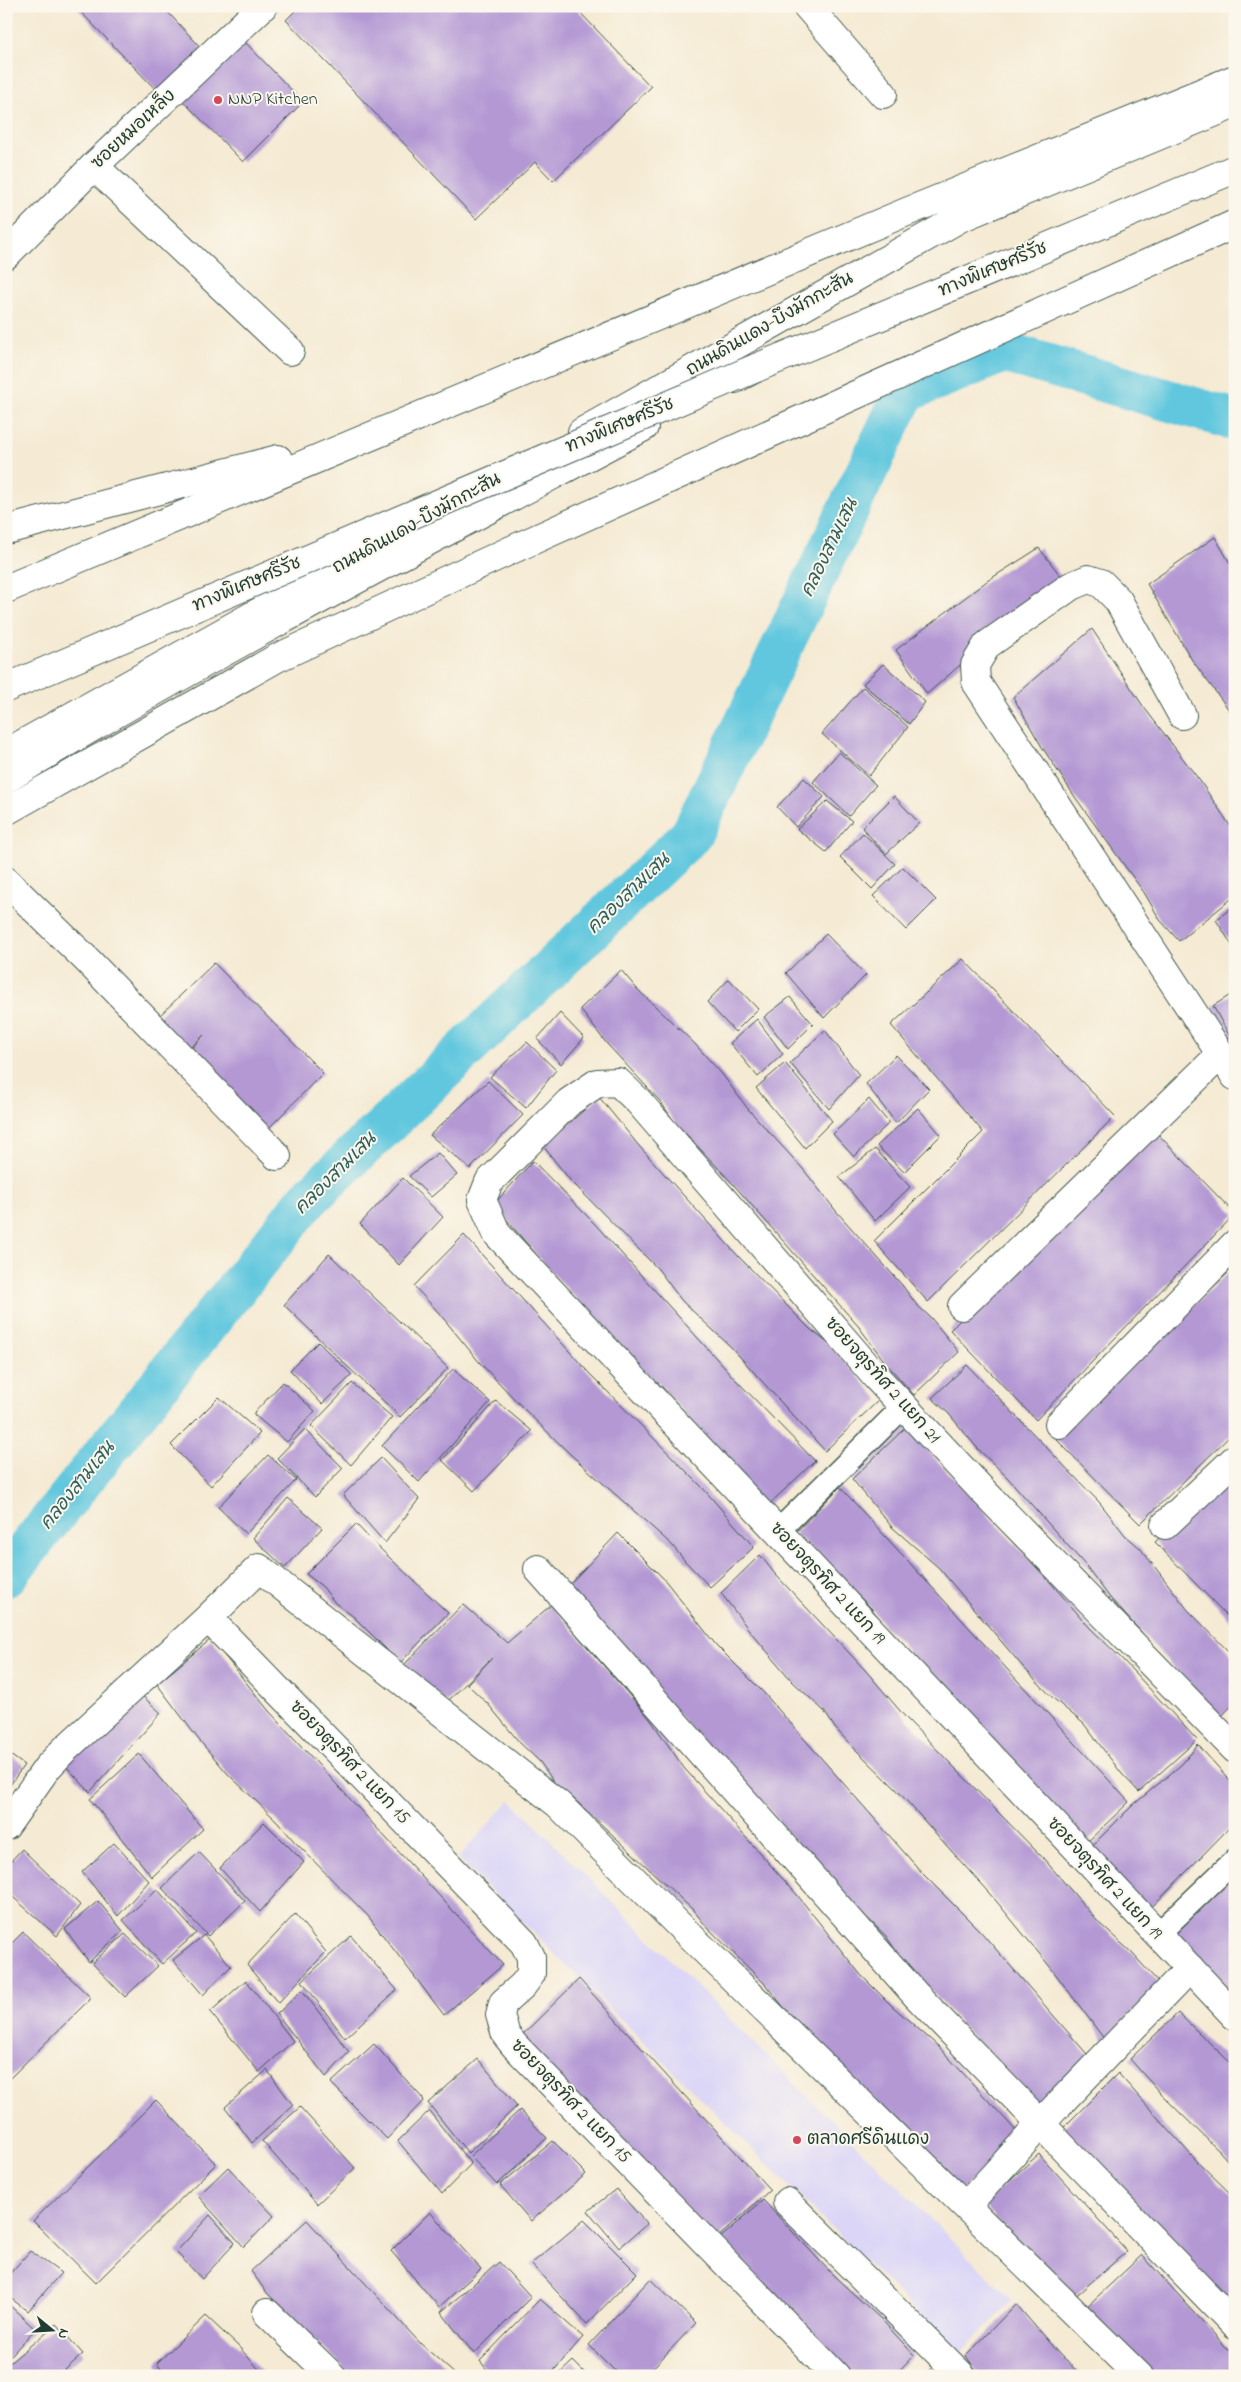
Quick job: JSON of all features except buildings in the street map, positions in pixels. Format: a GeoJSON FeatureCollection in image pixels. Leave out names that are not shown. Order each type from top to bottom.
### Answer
{"type":"FeatureCollection","features":[{"type":"Feature","properties":{"kind":"main road","name":"ซอยหมอเหล็ง"},"geometry":{"type":"LineString","coordinates":[[6,255],[94,166],[263,6]]}},
{"type":"Feature","properties":{"kind":"main road"},"geometry":{"type":"LineString","coordinates":[[807,6],[883,94]]}},
{"type":"Feature","properties":{"kind":"main road"},"geometry":{"type":"LineString","coordinates":[[6,589],[374,433],[886,220],[1235,79]]}},
{"type":"Feature","properties":{"kind":"main road","name":"ถนนดินแดง-บึงมักกะสัน"},"geometry":{"type":"LineString","coordinates":[[6,753],[492,483],[960,218],[1235,104]]}},
{"type":"Feature","properties":{"kind":"main road"},"geometry":{"type":"LineString","coordinates":[[94,166],[290,351]]}},
{"type":"Feature","properties":{"kind":"main road","name":"ทางพิเศษศรีรัช"},"geometry":{"type":"LineString","coordinates":[[6,688],[756,368],[1235,169]]}},
{"type":"Feature","properties":{"kind":"main road"},"geometry":{"type":"LineString","coordinates":[[6,811],[277,658],[509,551],[1235,224]]}},
{"type":"Feature","properties":{"kind":"main road"},"geometry":{"type":"LineString","coordinates":[[6,779],[110,715],[276,622],[756,368]]}},
{"type":"Feature","properties":{"kind":"main road"},"geometry":{"type":"LineString","coordinates":[[6,530],[374,433]]}},
{"type":"Feature","properties":{"kind":"main road"},"geometry":{"type":"LineString","coordinates":[[962,1306],[1228,1065],[976,682],[975,665],[987,645],[1071,586],[1088,579],[1101,583],[1118,600],[1182,715]]}},
{"type":"Feature","properties":{"kind":"main road"},"geometry":{"type":"LineString","coordinates":[[6,881],[87,960],[277,1156]]}},
{"type":"Feature","properties":{"kind":"main road","name":"ซอยจตุรทิศ 2 แยก 21"},"geometry":{"type":"LineString","coordinates":[[529,1142],[576,1097],[597,1083],[618,1082],[638,1101],[903,1407],[1235,1749]]}},
{"type":"Feature","properties":{"kind":"main road","name":"ซอยจตุรทิศ 2 แยก 19"},"geometry":{"type":"LineString","coordinates":[[529,1142],[489,1182],[482,1200],[497,1234],[1156,1935],[1235,2016]]}},
{"type":"Feature","properties":{"kind":"main road"},"geometry":{"type":"LineString","coordinates":[[1059,1424],[1235,1244]]}},
{"type":"Feature","properties":{"kind":"main road"},"geometry":{"type":"LineString","coordinates":[[1165,1525],[1235,1459]]}},
{"type":"Feature","properties":{"kind":"main road"},"geometry":{"type":"LineString","coordinates":[[6,1826],[47,1768],[63,1751],[208,1618],[259,1568],[558,1804],[1139,2376]]}},
{"type":"Feature","properties":{"kind":"main road"},"geometry":{"type":"LineString","coordinates":[[538,1569],[916,1995],[1235,2325]]}},
{"type":"Feature","properties":{"kind":"main road","name":"ซอยจตุรทิศ 2 แยก 15"},"geometry":{"type":"LineString","coordinates":[[208,1618],[524,1943],[531,1958],[531,1974],[523,1985],[503,2003],[500,2015],[506,2035],[515,2046],[836,2376]]}},
{"type":"Feature","properties":{"kind":"main road"},"geometry":{"type":"LineString","coordinates":[[966,2206],[1040,2124],[1190,1968]]}},
{"type":"Feature","properties":{"kind":"main road"},"geometry":{"type":"LineString","coordinates":[[788,2202],[962,2376]]}},
{"type":"Feature","properties":{"kind":"main road"},"geometry":{"type":"LineString","coordinates":[[268,2312],[332,2376]]}},
{"type":"Feature","properties":{"kind":"lane"},"geometry":{"type":"LineString","coordinates":[[777,1532],[903,1407]]}},
{"type":"Feature","properties":{"kind":"lane"},"geometry":{"type":"LineString","coordinates":[[1156,1935],[1235,1860]]}},
{"type":"Feature","properties":{"kind":"shaded area","name":"ตลาดศรีดินแดง"},"geometry":{"type":"Polygon","coordinates":[[[510,1800],[1013,2301],[959,2354],[458,1858],[510,1800]]]}},
{"type":"Feature","properties":{"kind":"waterway","name":"คลองสามเสน"},"geometry":{"type":"LineString","coordinates":[[6,1576],[306,1201],[691,835],[905,392],[1004,352],[1235,420]]}},
{"type":"Feature","properties":{"kind":"place","name":"NNP Kitchen"},"geometry":{"type":"Point","coordinates":[218,100]}},
{"type":"Feature","properties":{"kind":"place","name":"ตลาดศรีดินแดง"},"geometry":{"type":"Point","coordinates":[797,2140]}}]}
